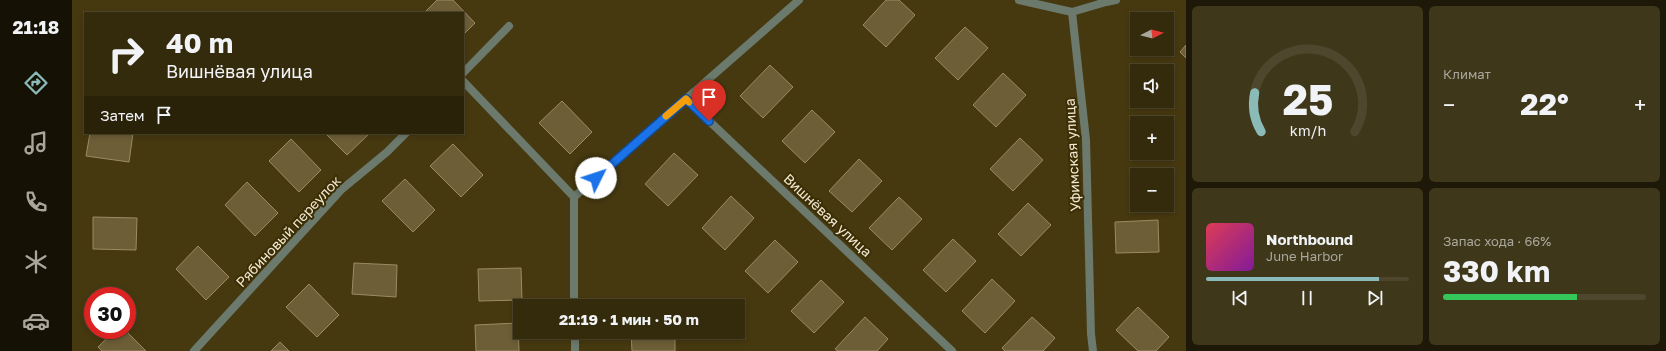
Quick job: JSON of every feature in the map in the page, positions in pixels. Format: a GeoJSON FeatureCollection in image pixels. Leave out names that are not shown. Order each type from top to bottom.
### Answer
{"type":"FeatureCollection","features":[{"type":"Feature","properties":{"kind":"street"},"geometry":{"type":"LineString","coordinates":[[574,197],[799,0]]}},
{"type":"Feature","properties":{"kind":"street"},"geometry":{"type":"LineString","coordinates":[[1019,0],[1072,12],[1116,0]]}},
{"type":"Feature","properties":{"kind":"street","name":"Уфимская улица"},"geometry":{"type":"LineString","coordinates":[[1072,12],[1086,140],[1091,334],[1093,351]]}},
{"type":"Feature","properties":{"kind":"street"},"geometry":{"type":"LineString","coordinates":[[464,72],[509,26]]}},
{"type":"Feature","properties":{"kind":"street"},"geometry":{"type":"LineString","coordinates":[[464,82],[574,197],[574,299]]}},
{"type":"Feature","properties":{"kind":"street","name":"Вишнёвая улица"},"geometry":{"type":"LineString","coordinates":[[686,99],[952,351]]}},
{"type":"Feature","properties":{"kind":"street","name":"Рябиновый переулок"},"geometry":{"type":"LineString","coordinates":[[194,351],[341,190],[387,152],[405,134]]}},
{"type":"Feature","properties":{"kind":"street"},"geometry":{"type":"LineString","coordinates":[[575,339],[575,351]]}},
{"type":"Feature","properties":{"kind":"building"},"geometry":{"type":"Polygon","coordinates":[[[437,0],[453,0],[475,23],[464,34],[464,12],[425,12],[437,0]]]}},
{"type":"Feature","properties":{"kind":"building"},"geometry":{"type":"Polygon","coordinates":[[[886,0],[899,0],[915,15],[886,47],[863,25],[886,0]]]}},
{"type":"Feature","properties":{"kind":"building"},"geometry":{"type":"Polygon","coordinates":[[[965,27],[988,48],[958,80],[935,58],[965,27]]]}},
{"type":"Feature","properties":{"kind":"building"},"geometry":{"type":"Polygon","coordinates":[[[1186,45],[1186,58],[1180,52],[1186,45]]]}},
{"type":"Feature","properties":{"kind":"building"},"geometry":{"type":"Polygon","coordinates":[[[770,65],[793,87],[763,118],[740,96],[770,65]]]}},
{"type":"Feature","properties":{"kind":"building"},"geometry":{"type":"Polygon","coordinates":[[[1003,73],[1026,95],[996,127],[973,105],[1003,73]]]}},
{"type":"Feature","properties":{"kind":"building"},"geometry":{"type":"Polygon","coordinates":[[[562,101],[592,132],[570,154],[539,123],[562,101]]]}},
{"type":"Feature","properties":{"kind":"building"},"geometry":{"type":"Polygon","coordinates":[[[812,110],[835,132],[805,163],[782,141],[812,110]]]}},
{"type":"Feature","properties":{"kind":"building"},"geometry":{"type":"Polygon","coordinates":[[[90,134],[133,134],[129,162],[86,156],[90,134]]]}},
{"type":"Feature","properties":{"kind":"building"},"geometry":{"type":"Polygon","coordinates":[[[326,134],[369,134],[347,155],[326,134]]]}},
{"type":"Feature","properties":{"kind":"building"},"geometry":{"type":"Polygon","coordinates":[[[1020,138],[1043,160],[1013,191],[990,169],[1020,138]]]}},
{"type":"Feature","properties":{"kind":"building"},"geometry":{"type":"Polygon","coordinates":[[[291,139],[321,170],[299,192],[269,161],[291,139]]]}},
{"type":"Feature","properties":{"kind":"building"},"geometry":{"type":"Polygon","coordinates":[[[453,144],[483,175],[461,197],[430,166],[453,144]]]}},
{"type":"Feature","properties":{"kind":"building"},"geometry":{"type":"Polygon","coordinates":[[[674,153],[698,175],[668,206],[645,184],[674,153]]]}},
{"type":"Feature","properties":{"kind":"building"},"geometry":{"type":"Polygon","coordinates":[[[859,159],[882,181],[852,212],[829,191],[859,159]]]}},
{"type":"Feature","properties":{"kind":"building"},"geometry":{"type":"Polygon","coordinates":[[[405,179],[435,210],[413,232],[382,201],[405,179]]]}},
{"type":"Feature","properties":{"kind":"building"},"geometry":{"type":"Polygon","coordinates":[[[247,182],[278,213],[255,236],[225,205],[247,182]]]}},
{"type":"Feature","properties":{"kind":"building"},"geometry":{"type":"Polygon","coordinates":[[[731,196],[754,218],[725,250],[702,228],[731,196]]]}},
{"type":"Feature","properties":{"kind":"building"},"geometry":{"type":"Polygon","coordinates":[[[899,197],[922,219],[892,250],[869,228],[899,197]]]}},
{"type":"Feature","properties":{"kind":"building"},"geometry":{"type":"Polygon","coordinates":[[[1028,203],[1051,225],[1021,256],[998,234],[1028,203]]]}},
{"type":"Feature","properties":{"kind":"building"},"geometry":{"type":"Polygon","coordinates":[[[93,217],[137,218],[136,250],[93,249],[93,217]]]}},
{"type":"Feature","properties":{"kind":"building"},"geometry":{"type":"Polygon","coordinates":[[[1158,220],[1159,252],[1116,253],[1115,222],[1158,220]]]}},
{"type":"Feature","properties":{"kind":"building"},"geometry":{"type":"Polygon","coordinates":[[[953,239],[976,261],[946,292],[923,270],[953,239]]]}},
{"type":"Feature","properties":{"kind":"building"},"geometry":{"type":"Polygon","coordinates":[[[775,240],[798,262],[768,293],[745,271],[775,240]]]}},
{"type":"Feature","properties":{"kind":"building"},"geometry":{"type":"Polygon","coordinates":[[[198,246],[229,277],[206,300],[176,269],[198,246]]]}},
{"type":"Feature","properties":{"kind":"building"},"geometry":{"type":"Polygon","coordinates":[[[354,263],[397,265],[396,297],[352,294],[354,263]]]}},
{"type":"Feature","properties":{"kind":"building"},"geometry":{"type":"Polygon","coordinates":[[[521,268],[522,299],[479,301],[478,269],[521,268]]]}},
{"type":"Feature","properties":{"kind":"building"},"geometry":{"type":"Polygon","coordinates":[[[992,279],[1015,301],[985,333],[962,311],[992,279]]]}},
{"type":"Feature","properties":{"kind":"building"},"geometry":{"type":"Polygon","coordinates":[[[821,280],[844,302],[814,333],[791,311],[821,280]]]}},
{"type":"Feature","properties":{"kind":"building"},"geometry":{"type":"Polygon","coordinates":[[[309,284],[339,315],[317,337],[286,307],[309,284]]]}},
{"type":"Feature","properties":{"kind":"building"},"geometry":{"type":"Polygon","coordinates":[[[1138,307],[1169,337],[1156,351],[1138,351],[1116,330],[1138,307]]]}},
{"type":"Feature","properties":{"kind":"building"},"geometry":{"type":"Polygon","coordinates":[[[865,317],[888,339],[877,351],[838,351],[835,349],[865,317]]]}},
{"type":"Feature","properties":{"kind":"building"},"geometry":{"type":"Polygon","coordinates":[[[1032,317],[1055,338],[1043,351],[1005,351],[1002,348],[1032,317]]]}},
{"type":"Feature","properties":{"kind":"building"},"geometry":{"type":"Polygon","coordinates":[[[513,323],[513,339],[519,339],[519,351],[476,351],[475,325],[513,323]]]}},
{"type":"Feature","properties":{"kind":"building"},"geometry":{"type":"Polygon","coordinates":[[[106,339],[134,339],[146,351],[102,351],[98,347],[106,339]]]}},
{"type":"Feature","properties":{"kind":"building"},"geometry":{"type":"Polygon","coordinates":[[[631,339],[675,339],[675,351],[632,351],[631,339]]]}},
{"type":"Feature","properties":{"kind":"building"},"geometry":{"type":"Polygon","coordinates":[[[280,342],[289,351],[271,351],[280,342]]]}},
{"type":"Feature","properties":{"kind":"slow traffic"},"geometry":{"type":"LineString","coordinates":[[666,116],[686,99],[689,102]]}},
{"type":"Feature","properties":{"kind":"route"},"geometry":{"type":"LineString","coordinates":[[596,178],[686,99],[709,121]]}}]}
